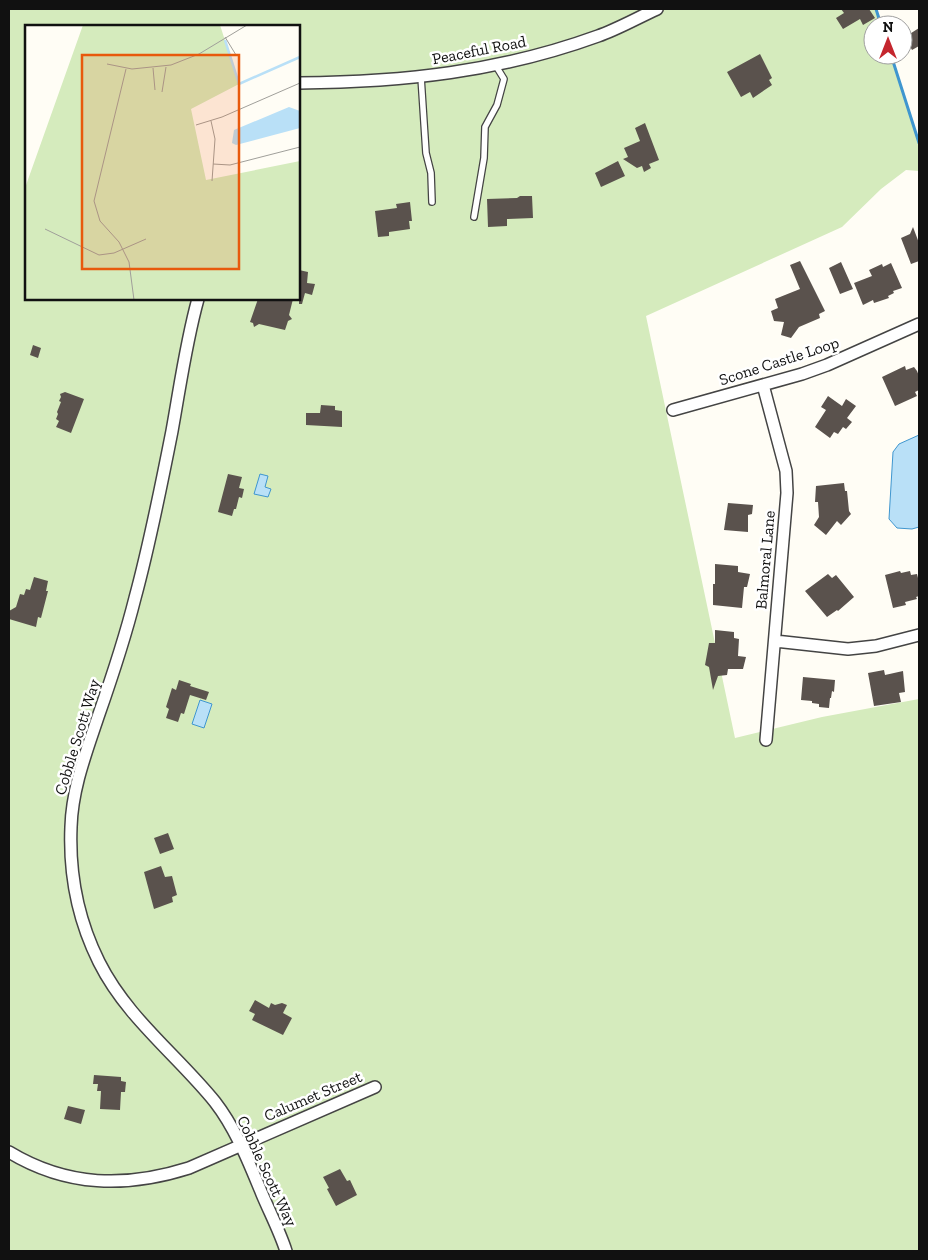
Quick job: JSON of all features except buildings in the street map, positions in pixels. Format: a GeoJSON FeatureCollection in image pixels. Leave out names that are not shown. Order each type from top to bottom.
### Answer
{"type":"FeatureCollection","features":[{"type":"Feature","properties":{"kind":"street","name":"Peaceful Road"},"geometry":{"type":"LineString","coordinates":[[300,83],[421,77],[496,66],[526,59],[598,36],[657,9]]}},
{"type":"Feature","properties":{"kind":"street","name":"Cobble Scott Way"},"geometry":{"type":"LineString","coordinates":[[198,300],[182,367],[157,509],[136,596],[119,656],[79,775],[72,818],[71,863],[78,906],[90,942],[107,977],[132,1012],[216,1103],[241,1145],[286,1251]]}},
{"type":"Feature","properties":{"kind":"street","name":"Scone Castle Loop"},"geometry":{"type":"LineString","coordinates":[[673,410],[827,365],[919,324]]}},
{"type":"Feature","properties":{"kind":"street","name":"Balmoral Lane"},"geometry":{"type":"LineString","coordinates":[[763,385],[786,471],[787,493],[766,740]]}},
{"type":"Feature","properties":{"kind":"street"},"geometry":{"type":"LineString","coordinates":[[775,641],[848,649],[876,646],[919,635]]}},
{"type":"Feature","properties":{"kind":"street","name":"Calumet Street"},"geometry":{"type":"LineString","coordinates":[[9,1152],[22,1160],[68,1177],[98,1182],[128,1182],[189,1168],[375,1087]]}},
{"type":"Feature","properties":{"kind":"lane"},"geometry":{"type":"LineString","coordinates":[[474,217],[484,158],[485,128],[497,105],[504,79],[496,66]]}},
{"type":"Feature","properties":{"kind":"lane"},"geometry":{"type":"LineString","coordinates":[[421,77],[426,153],[430,173],[432,202]]}},
{"type":"Feature","properties":{"kind":"green space"},"geometry":{"type":"Polygon","coordinates":[[[9,9],[876,9],[878,15],[863,15],[863,65],[894,65],[919,143],[919,171],[906,170],[881,189],[842,227],[646,316],[735,738],[822,717],[919,699],[919,1251],[9,1251],[9,9]]]}},
{"type":"Feature","properties":{"kind":"water"},"geometry":{"type":"Polygon","coordinates":[[[919,435],[919,527],[912,529],[897,528],[889,519],[893,452],[899,444],[919,435]]]}},
{"type":"Feature","properties":{"kind":"water"},"geometry":{"type":"Polygon","coordinates":[[[260,474],[268,476],[265,487],[271,489],[268,497],[254,494],[260,474]]]}},
{"type":"Feature","properties":{"kind":"water"},"geometry":{"type":"Polygon","coordinates":[[[200,700],[212,704],[204,728],[192,724],[200,700]]]}},
{"type":"Feature","properties":{"kind":"waterway"},"geometry":{"type":"LineString","coordinates":[[876,9],[878,15]]}},
{"type":"Feature","properties":{"kind":"waterway"},"geometry":{"type":"LineString","coordinates":[[894,65],[919,143]]}}]}
